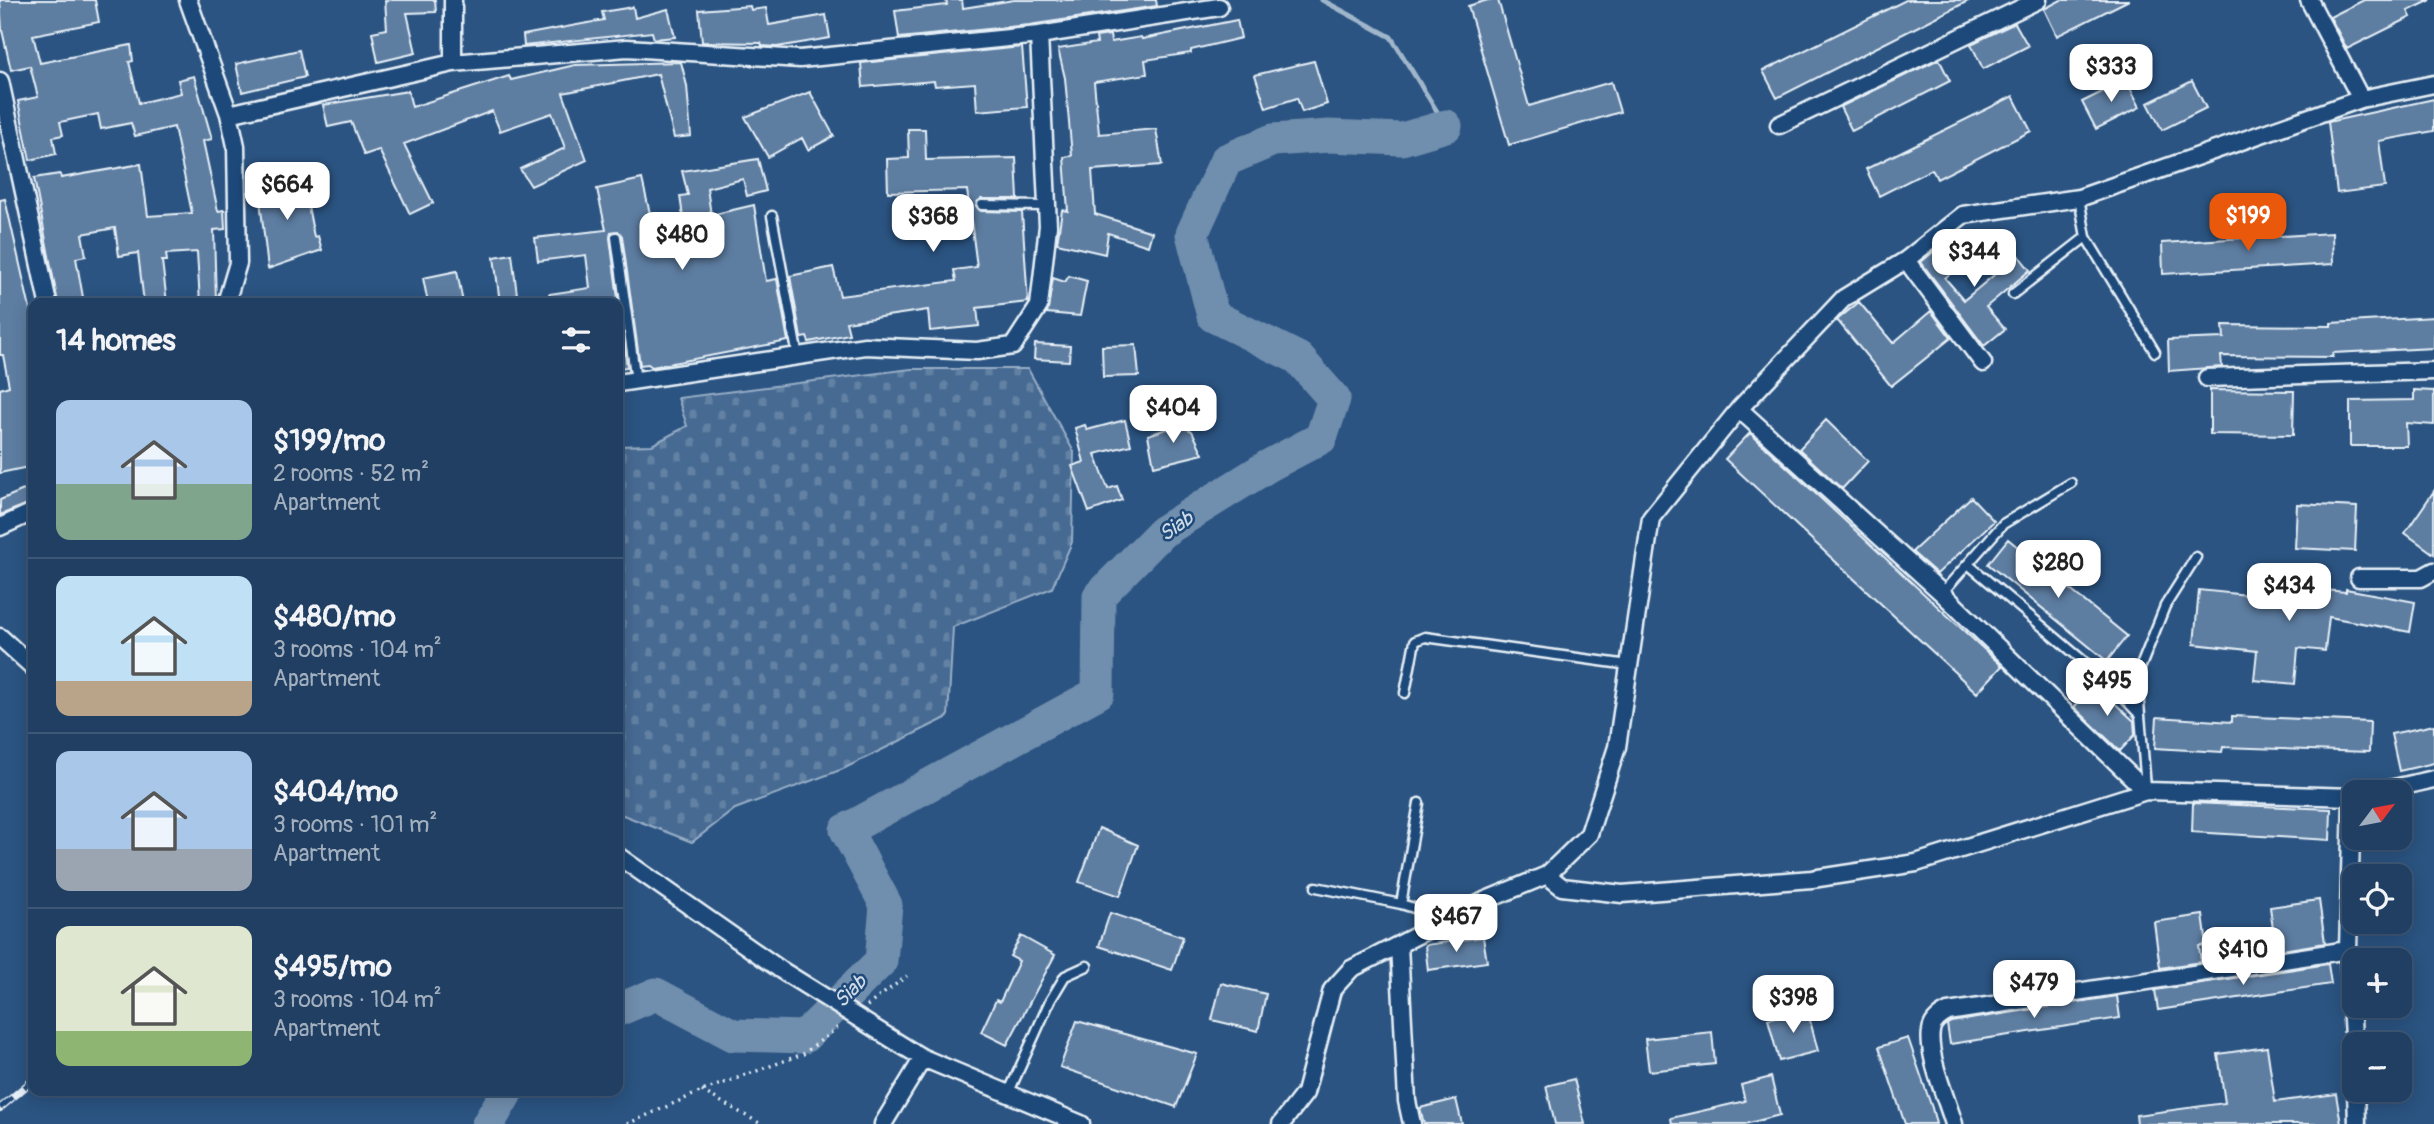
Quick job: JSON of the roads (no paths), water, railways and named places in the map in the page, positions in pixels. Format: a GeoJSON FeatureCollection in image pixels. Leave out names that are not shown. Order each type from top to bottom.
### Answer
{"type":"FeatureCollection","features":[{"type":"Feature","properties":{"kind":"street"},"geometry":{"type":"LineString","coordinates":[[188,0],[229,114],[236,146],[238,263],[228,298]]}},
{"type":"Feature","properties":{"kind":"street"},"geometry":{"type":"LineString","coordinates":[[453,0],[453,63]]}},
{"type":"Feature","properties":{"kind":"street"},"geometry":{"type":"LineString","coordinates":[[1779,125],[2038,0]]}},
{"type":"Feature","properties":{"kind":"street"},"geometry":{"type":"LineString","coordinates":[[2309,0],[2361,99]]}},
{"type":"Feature","properties":{"kind":"street"},"geometry":{"type":"LineString","coordinates":[[229,114],[453,63],[627,48],[800,59],[1039,35],[1219,8]]}},
{"type":"Feature","properties":{"kind":"street"},"geometry":{"type":"LineString","coordinates":[[623,382],[866,346],[977,351],[1013,346],[1039,306],[1048,226],[1039,35]]}},
{"type":"Feature","properties":{"kind":"street"},"geometry":{"type":"LineString","coordinates":[[1282,1124],[1305,1093],[1332,990],[1352,969],[1448,919],[1547,875],[1589,834],[1617,747],[1651,518],[1739,409],[1844,298],[1906,260],[1963,215],[2079,198],[2361,99],[2434,84]]}},
{"type":"Feature","properties":{"kind":"street"},"geometry":{"type":"LineString","coordinates":[[0,86],[47,298]]}},
{"type":"Feature","properties":{"kind":"street"},"geometry":{"type":"LineString","coordinates":[[1906,260],[1983,363]]}},
{"type":"Feature","properties":{"kind":"street"},"geometry":{"type":"LineString","coordinates":[[2207,378],[2434,371]]}},
{"type":"Feature","properties":{"kind":"street"},"geometry":{"type":"LineString","coordinates":[[1739,409],[1942,593],[2146,791]]}},
{"type":"Feature","properties":{"kind":"street"},"geometry":{"type":"LineString","coordinates":[[0,527],[28,514]]}},
{"type":"Feature","properties":{"kind":"street"},"geometry":{"type":"LineString","coordinates":[[2359,578],[2421,578],[2434,571]]}},
{"type":"Feature","properties":{"kind":"street"},"geometry":{"type":"LineString","coordinates":[[0,637],[28,662]]}},
{"type":"Feature","properties":{"kind":"street"},"geometry":{"type":"LineString","coordinates":[[2412,784],[2434,779]]}},
{"type":"Feature","properties":{"kind":"street"},"geometry":{"type":"LineString","coordinates":[[1547,875],[1562,887],[1622,894],[1812,879],[1916,863],[2146,791],[2342,797]]}},
{"type":"Feature","properties":{"kind":"street"},"geometry":{"type":"LineString","coordinates":[[2348,948],[2351,850]]}},
{"type":"Feature","properties":{"kind":"street"},"geometry":{"type":"LineString","coordinates":[[623,859],[781,970],[923,1058],[1081,1124]]}},
{"type":"Feature","properties":{"kind":"street"},"geometry":{"type":"LineString","coordinates":[[1399,945],[1407,1101],[1412,1124]]}},
{"type":"Feature","properties":{"kind":"street"},"geometry":{"type":"LineString","coordinates":[[1954,1124],[1932,1051],[1930,1030],[1937,1017],[1948,1012],[2342,951]]}},
{"type":"Feature","properties":{"kind":"street"},"geometry":{"type":"LineString","coordinates":[[883,1124],[923,1058]]}},
{"type":"Feature","properties":{"kind":"street"},"geometry":{"type":"LineString","coordinates":[[2356,1102],[2357,1124]]}},
{"type":"Feature","properties":{"kind":"lane"},"geometry":{"type":"LineString","coordinates":[[2079,198],[2086,237],[2155,352]]}},
{"type":"Feature","properties":{"kind":"lane"},"geometry":{"type":"LineString","coordinates":[[982,205],[1048,206]]}},
{"type":"Feature","properties":{"kind":"lane"},"geometry":{"type":"LineString","coordinates":[[772,216],[798,357]]}},
{"type":"Feature","properties":{"kind":"lane"},"geometry":{"type":"LineString","coordinates":[[616,237],[636,381]]}},
{"type":"Feature","properties":{"kind":"lane"},"geometry":{"type":"LineString","coordinates":[[2013,294],[2086,237]]}},
{"type":"Feature","properties":{"kind":"lane"},"geometry":{"type":"LineString","coordinates":[[1942,593],[2003,524],[2071,483]]}},
{"type":"Feature","properties":{"kind":"lane"},"geometry":{"type":"LineString","coordinates":[[2146,791],[2137,676],[2165,606],[2196,557]]}},
{"type":"Feature","properties":{"kind":"lane"},"geometry":{"type":"LineString","coordinates":[[1968,564],[2112,685],[2140,715]]}},
{"type":"Feature","properties":{"kind":"lane"},"geometry":{"type":"LineString","coordinates":[[1405,693],[1411,651],[1415,641],[1425,637],[1630,665]]}},
{"type":"Feature","properties":{"kind":"lane"},"geometry":{"type":"LineString","coordinates":[[1401,904],[1419,803]]}},
{"type":"Feature","properties":{"kind":"lane"},"geometry":{"type":"LineString","coordinates":[[1316,887],[1401,904],[1448,919]]}},
{"type":"Feature","properties":{"kind":"lane"},"geometry":{"type":"LineString","coordinates":[[1008,1094],[1049,1001],[1065,976],[1087,966]]}},
{"type":"Feature","properties":{"kind":"waterway","name":"Siab"},"geometry":{"type":"LineString","coordinates":[[1322,0],[1391,37],[1446,126]]}},
{"type":"Feature","properties":{"kind":"waterway","name":"Siab"},"geometry":{"type":"LineString","coordinates":[[623,1008],[656,994],[733,1035],[804,1037],[881,961],[886,905],[846,830],[1098,693],[1099,596],[1162,532],[1268,466],[1321,438],[1334,399],[1298,358],[1213,316],[1192,234],[1226,160],[1273,140],[1329,136],[1402,139],[1446,126]]}},
{"type":"Feature","properties":{"kind":"waterway","name":"Siab"},"geometry":{"type":"LineString","coordinates":[[488,1124],[504,1096]]}},
{"type":"Feature","properties":{"kind":"railway"},"geometry":{"type":"LineString","coordinates":[[0,1108],[28,1084]]}}]}
